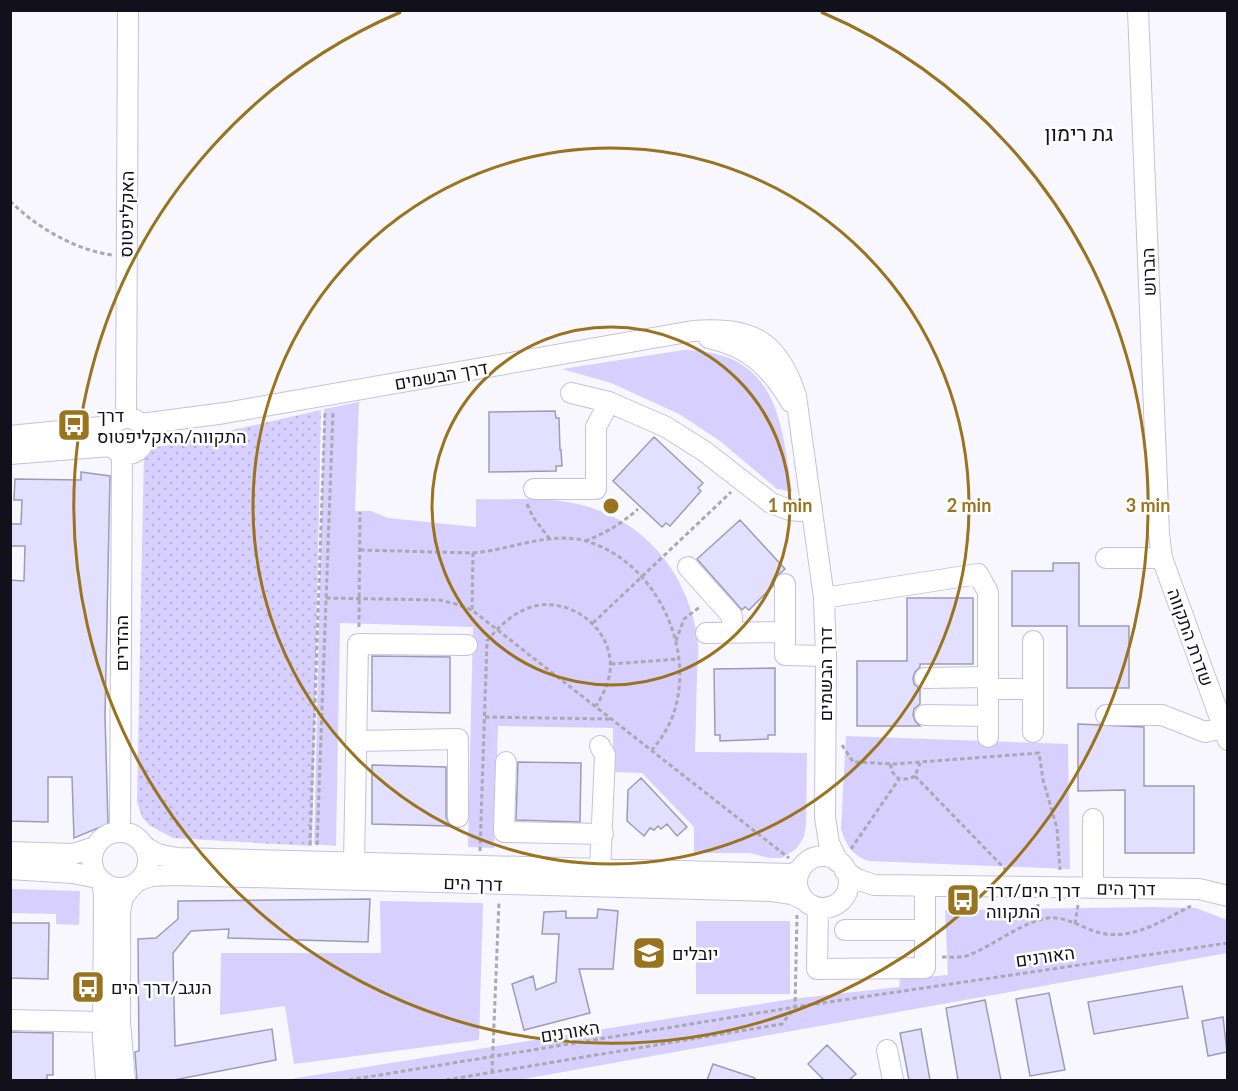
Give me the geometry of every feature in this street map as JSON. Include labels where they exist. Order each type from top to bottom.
[{"type":"street","name":"האקליפטוס","points":[[126,434],[128,10]]},
{"type":"street","name":"הברוש","points":[[1138,10],[1159,534]]},
{"type":"street","name":"דרך הבשמים","points":[[126,434],[330,394],[658,338],[710,338],[747,352],[768,369],[780,384],[791,402],[800,425],[824,598],[825,817],[829,843],[841,866]]},
{"type":"street","points":[[571,393],[609,402],[647,418],[685,438],[775,506],[795,510],[812,508]]},
{"type":"street","points":[[529,492],[596,489],[596,427],[609,402]]},
{"type":"street","points":[[10,436],[126,434]]},
{"type":"street","points":[[10,454],[126,434]]},
{"type":"street","name":"ההדרים","points":[[120,832],[126,434]]},
{"type":"street","name":"שדרת התקווה","points":[[1159,534],[1162,558],[1225,734]]},
{"type":"street","points":[[1106,558],[1162,558]]},
{"type":"street","points":[[688,567],[732,616],[732,633]]},
{"type":"street","points":[[824,598],[978,574],[988,592],[988,737]]},
{"type":"street","points":[[785,584],[785,655],[826,656]]},
{"type":"street","points":[[706,633],[785,632]]},
{"type":"street","points":[[1033,640],[1033,732]]},
{"type":"street","points":[[354,863],[358,644],[467,645]]},
{"type":"street","points":[[926,678],[1033,689]]},
{"type":"street","points":[[926,715],[988,716]]},
{"type":"street","points":[[1106,715],[1162,715],[1205,732],[1225,734]]},
{"type":"street","points":[[356,741],[458,739],[458,817]]},
{"type":"street","points":[[600,746],[605,755],[600,870]]},
{"type":"street","points":[[506,762],[504,832],[603,834]]},
{"type":"street","name":"דרך הבשמים","points":[[804,866],[822,833],[825,817]]},
{"type":"street","points":[[1093,819],[1093,888]]},
{"type":"street","points":[[106,1080],[103,1022],[104,896],[100,880],[92,865],[92,855],[95,847],[107,835],[120,832],[137,838],[145,847],[148,865],[123,897],[120,912],[120,1022],[125,1080]]},
{"type":"street","points":[[10,852],[73,854],[95,847]]},
{"type":"street","name":"דרך הים","points":[[145,847],[163,856],[177,858],[479,867],[791,874],[804,866]]},
{"type":"street","points":[[810,904],[834,905],[843,897],[848,886],[841,866],[827,857],[804,866],[797,886],[810,904],[817,969],[925,968],[925,886]]},
{"type":"street","name":"דרך הים","points":[[841,866],[857,879],[874,885]]},
{"type":"street","points":[[10,869],[73,873],[100,880],[116,888],[136,882]]},
{"type":"street","name":"דרך הים","points":[[136,882],[151,876],[176,875],[772,891],[792,894],[810,904]]},
{"type":"street","name":"דרך הים","points":[[1196,897],[1227,883]]},
{"type":"street","name":"דרך הים","points":[[843,897],[874,885],[1093,888],[1196,897],[1227,896]]},
{"type":"street","points":[[845,930],[925,930]]},
{"type":"street","points":[[10,1020],[103,1022]]},
{"type":"street","points":[[887,1050],[893,1080]]},
{"type":"path","points":[[10,201],[33,220],[81,248],[126,257]]},
{"type":"path","points":[[313,862],[326,598],[330,394]]},
{"type":"path","points":[[313,862],[330,394]]},
{"type":"path","points":[[593,623],[743,481]]},
{"type":"path","points":[[529,492],[533,517],[549,538]]},
{"type":"path","points":[[585,541],[608,533],[638,509]]},
{"type":"path","points":[[358,644],[360,512]]},
{"type":"path","points":[[360,550],[473,553],[508,548],[549,538],[585,541],[614,554],[641,578],[660,601],[676,642],[678,692],[674,714],[665,734],[652,750]]},
{"type":"path","points":[[472,610],[473,553]]},
{"type":"path","points":[[676,642],[684,619],[714,595]]},
{"type":"path","points":[[326,598],[439,600],[472,610],[804,866]]},
{"type":"path","points":[[479,867],[488,640],[497,629],[523,610],[542,605],[563,606],[573,610],[593,623],[604,639],[610,664],[606,688],[596,706]]},
{"type":"path","points":[[610,664],[678,659]]},
{"type":"path","points":[[485,717],[612,719]]},
{"type":"path","points":[[826,742],[843,746],[853,762],[890,764],[1039,753],[1043,780],[1057,828],[1060,887]]},
{"type":"path","points":[[890,764],[893,773],[900,779],[909,779],[915,776],[920,762]]},
{"type":"path","points":[[915,776],[1022,887]]},
{"type":"path","points":[[841,866],[900,779]]},
{"type":"path","points":[[492,1073],[500,884]]},
{"type":"path","points":[[925,958],[967,956],[1049,918],[1063,919],[1096,932],[1124,935],[1155,924],[1196,897]]},
{"type":"path","points":[[446,1080],[782,1024],[795,1007],[796,916],[810,904]]},
{"type":"path","name":"האורנים","points":[[349,1080],[795,1007],[1227,943]]},
{"type":"shaded area","points":[[684,350],[715,354],[739,363],[756,376],[769,394],[778,415],[792,492],[777,489],[720,441],[679,414],[611,383],[562,369]]},
{"type":"shaded area","points":[[359,402],[355,511],[371,511],[388,518],[476,527],[476,499],[537,499],[572,503],[597,510],[620,520],[641,534],[673,571],[693,617],[698,642],[695,752],[807,753],[806,825],[804,837],[796,849],[782,858],[769,858],[750,853],[694,853],[694,827],[642,773],[613,772],[613,728],[498,726],[494,848],[468,847],[473,627],[340,623],[336,846],[314,844],[324,409]]},
{"type":"shaded area","points":[[321,410],[312,846],[173,838],[149,825],[142,817],[137,802],[144,450]]},
{"type":"shaded area","points":[[846,736],[1068,744],[1070,869],[869,861],[859,856],[848,845],[841,829]]},
{"type":"shaded area","points":[[11,889],[80,891],[79,925],[56,924],[56,914],[11,913]]},
{"type":"shaded area","points":[[380,901],[483,903],[479,1040],[294,1064],[285,1006],[220,1015],[221,953],[381,953]]},
{"type":"shaded area","points":[[1196,908],[1227,920],[1227,953],[518,1080],[284,1080],[792,999],[899,987],[900,979],[948,975],[945,910]]},
{"type":"shaded area","points":[[696,921],[790,921],[790,994],[696,994]]},
{"type":"building","points":[[555,411],[556,418],[559,418],[562,466],[556,466],[556,471],[489,472],[489,412]]},
{"type":"building","points":[[654,437],[703,483],[698,488],[701,491],[670,526],[666,523],[662,527],[613,481]]},
{"type":"building","points":[[81,472],[110,476],[105,716],[108,824],[74,838],[72,777],[48,777],[48,822],[10,821],[10,580],[24,581],[25,546],[10,546],[10,524],[21,524],[22,500],[14,500],[15,479],[81,480]]},
{"type":"building","points":[[740,520],[785,569],[775,578],[773,586],[749,610],[745,607],[742,610],[697,559]]},
{"type":"building","points":[[1053,563],[1079,563],[1079,626],[1129,626],[1129,688],[1067,688],[1067,626],[1012,626],[1012,571],[1053,571]]},
{"type":"building","points":[[907,598],[973,598],[973,664],[920,664],[913,678],[914,684],[920,689],[920,704],[914,709],[913,715],[920,726],[857,726],[857,661],[907,661]]},
{"type":"building","points":[[372,656],[450,657],[450,713],[372,711]]},
{"type":"building","points":[[775,668],[775,735],[768,735],[768,739],[720,741],[720,735],[715,735],[714,669]]},
{"type":"building","points":[[1078,724],[1144,727],[1144,786],[1194,786],[1194,853],[1125,853],[1125,790],[1078,791]]},
{"type":"building","points":[[518,762],[581,763],[580,822],[516,820]]},
{"type":"building","points":[[372,765],[446,767],[446,817],[450,826],[372,824]]},
{"type":"building","points":[[641,778],[687,827],[677,836],[667,824],[661,829],[658,826],[654,830],[650,828],[644,836],[627,821],[628,790]]},
{"type":"building","points":[[370,899],[368,942],[228,938],[229,929],[191,931],[173,953],[175,1046],[272,1029],[276,1060],[174,1080],[137,1080],[135,1052],[139,1051],[138,939],[156,938],[178,919],[178,901]]},
{"type":"building","points":[[598,909],[618,911],[613,969],[579,969],[590,1013],[524,1030],[512,984],[533,976],[536,990],[556,982],[559,934],[542,934],[544,912],[566,911],[566,918],[597,918]]},
{"type":"building","points":[[10,923],[49,923],[48,979],[10,978]]},
{"type":"building","points":[[1182,986],[1188,1018],[1094,1034],[1088,1002]]},
{"type":"building","points":[[1049,993],[1065,1070],[1030,1076],[1016,999]]},
{"type":"building","points":[[985,1000],[1001,1080],[958,1080],[946,1008]]},
{"type":"building","points":[[1223,1017],[1227,1052],[1208,1056],[1202,1021]]},
{"type":"building","points":[[921,1029],[930,1080],[909,1080],[900,1033]]},
{"type":"building","points":[[10,1032],[53,1033],[53,1075],[47,1075],[47,1080],[10,1080]]},
{"type":"building","points":[[827,1045],[856,1074],[849,1080],[824,1080],[808,1064]]},
{"type":"building","points":[[713,1064],[755,1078],[755,1080],[707,1080]]},
{"type":"place","name":"דרך התקווה/האקליפטוס","points":[[74,425]]},
{"type":"place","name":"דרך הים/דרך התקווה","points":[[963,900]]},
{"type":"place","name":"יובלים","points":[[649,953]]},
{"type":"place","name":"הנגב/דרך הים","points":[[88,987]]},
{"type":"district","name":"גת רימון","points":[[1079,132]]}]
